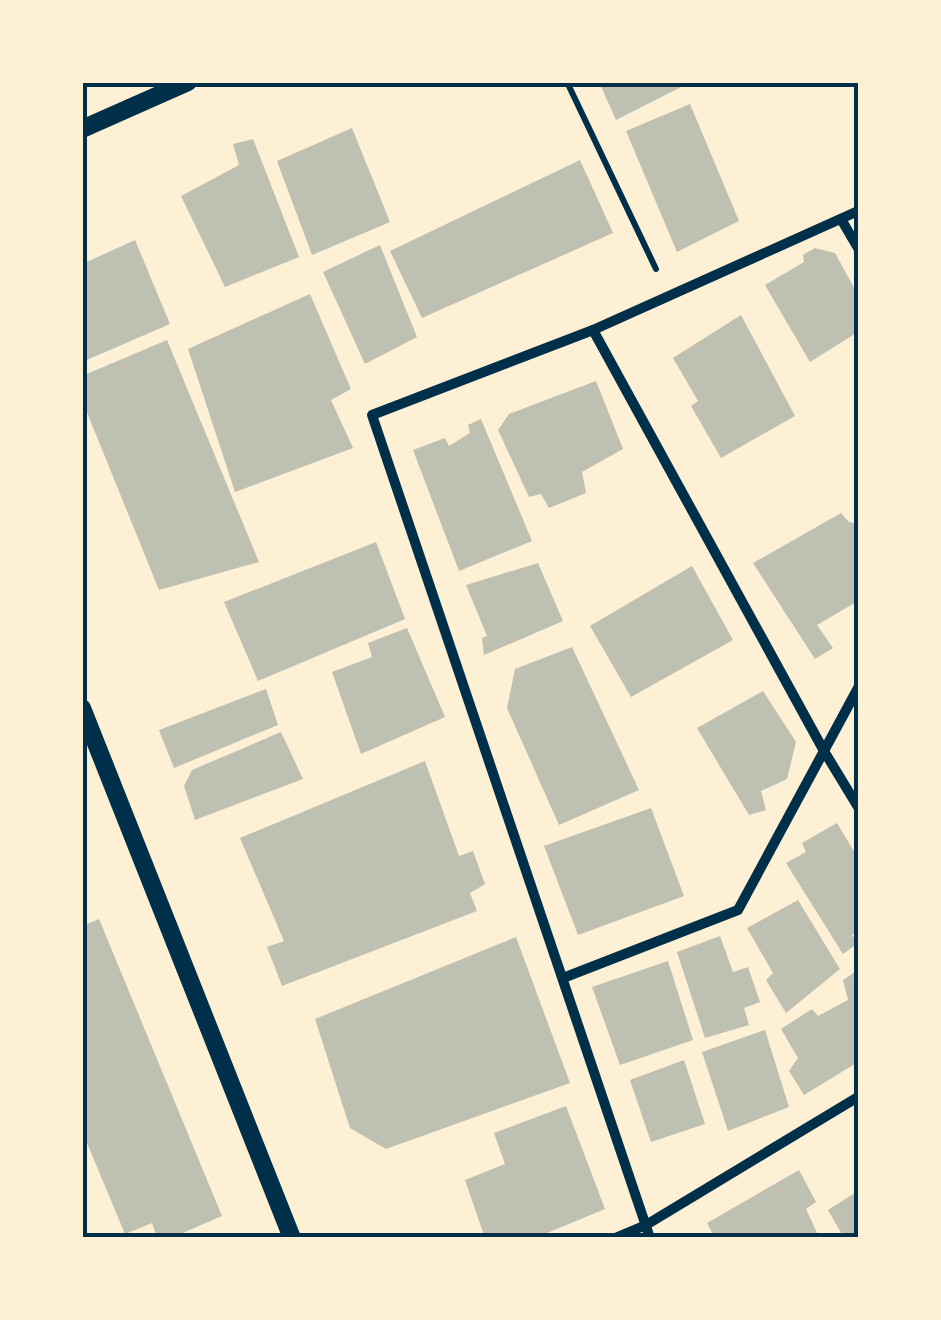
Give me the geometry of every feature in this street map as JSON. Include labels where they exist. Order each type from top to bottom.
[{"type":"street","points":[[82,130],[188,82]]},
{"type":"street","points":[[650,1238],[372,415],[594,330],[858,212]]},
{"type":"street","points":[[841,219],[858,248]]},
{"type":"street","points":[[594,330],[858,807]]},
{"type":"street","points":[[563,978],[738,910],[858,688]]},
{"type":"street","points":[[82,708],[292,1238]]},
{"type":"street","points":[[615,1238],[646,1225],[858,1097]]},
{"type":"path","points":[[567,82],[669,297]]},
{"type":"building","points":[[599,82],[691,82],[616,120]]},
{"type":"building","points":[[690,104],[739,221],[677,252],[626,131]]},
{"type":"building","points":[[352,128],[390,222],[312,255],[277,161]]},
{"type":"building","points":[[253,139],[299,257],[225,287],[181,196],[239,165],[233,144]]},
{"type":"building","points":[[580,160],[613,233],[422,318],[390,251]]},
{"type":"building","points":[[135,240],[170,324],[82,362],[82,264]]},
{"type":"building","points":[[380,245],[417,337],[365,364],[323,272]]},
{"type":"building","points":[[815,248],[835,253],[858,295],[858,332],[810,362],[765,285],[804,262],[803,255]]},
{"type":"building","points":[[310,294],[351,389],[331,400],[353,448],[235,492],[188,349]]},
{"type":"building","points":[[741,315],[795,416],[721,458],[691,406],[698,401],[673,358]]},
{"type":"building","points":[[167,340],[259,562],[159,590],[82,400],[82,376]]},
{"type":"building","points":[[596,381],[623,449],[582,472],[586,493],[549,508],[541,494],[529,497],[498,430],[509,414]]},
{"type":"building","points":[[481,419],[532,541],[459,571],[413,450],[445,438],[449,446],[470,433],[468,425]]},
{"type":"building","points":[[841,513],[849,522],[858,524],[858,601],[817,625],[833,648],[815,659],[753,563]]},
{"type":"building","points":[[376,542],[405,619],[258,681],[224,602]]},
{"type":"building","points":[[538,563],[563,621],[484,655],[482,638],[487,636],[466,585]]},
{"type":"building","points":[[692,566],[733,640],[631,697],[590,626]]},
{"type":"building","points":[[407,628],[445,717],[361,754],[332,672],[372,657],[368,643]]},
{"type":"building","points":[[572,647],[639,790],[559,825],[507,708],[515,669]]},
{"type":"building","points":[[266,689],[278,725],[174,768],[159,730]]},
{"type":"building","points":[[763,691],[796,742],[787,779],[761,791],[766,810],[749,815],[697,728]]},
{"type":"building","points":[[281,732],[303,779],[195,820],[184,786],[192,770]]},
{"type":"building","points":[[425,761],[459,856],[473,851],[485,884],[470,893],[477,911],[282,986],[267,947],[284,941],[240,838]]},
{"type":"building","points":[[651,808],[684,896],[578,935],[544,846]]},
{"type":"building","points":[[837,823],[858,858],[858,931],[852,935],[858,943],[843,954],[786,863],[806,852],[802,843]]},
{"type":"building","points":[[798,900],[840,969],[786,1013],[766,980],[773,973],[747,928]]},
{"type":"building","points":[[99,919],[222,1216],[171,1238],[157,1238],[152,1223],[125,1234],[82,1131],[82,926]]},
{"type":"building","points":[[720,936],[733,972],[748,967],[760,1002],[744,1008],[749,1025],[705,1038],[677,952]]},
{"type":"building","points":[[516,937],[570,1083],[386,1149],[350,1128],[315,1019]]},
{"type":"building","points":[[668,961],[693,1040],[620,1065],[592,987]]},
{"type":"building","points":[[858,970],[858,1062],[804,1095],[789,1071],[798,1058],[781,1029],[812,1009],[818,1016],[848,1000],[843,980]]},
{"type":"building","points":[[765,1030],[789,1107],[728,1131],[702,1052]]},
{"type":"building","points":[[684,1060],[705,1124],[651,1142],[630,1080]]},
{"type":"building","points":[[566,1106],[605,1209],[535,1238],[485,1238],[465,1180],[505,1164],[494,1133]]},
{"type":"building","points":[[799,1170],[816,1202],[806,1209],[818,1235],[715,1238],[707,1223]]},
{"type":"building","points":[[858,1191],[858,1238],[844,1238],[828,1210]]}]
